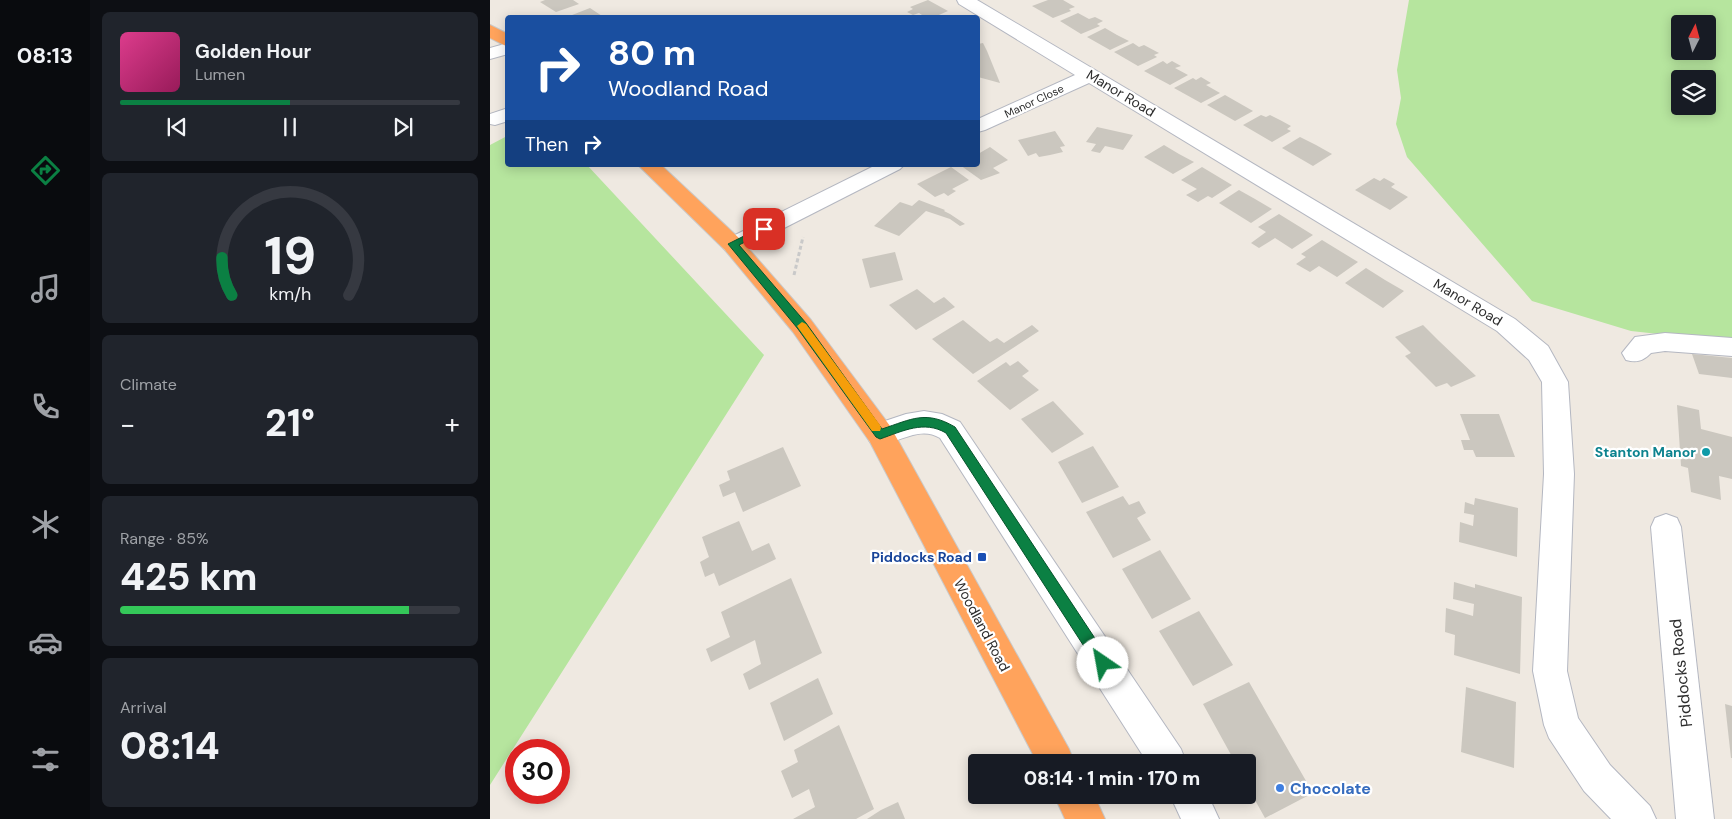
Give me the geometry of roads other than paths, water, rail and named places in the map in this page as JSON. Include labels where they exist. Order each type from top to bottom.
[{"type":"highway","points":[[490,30],[505,40]]},
{"type":"highway","name":"Woodland Road","points":[[651,167],[733,244],[820,349],[880,434],[1052,754]]},
{"type":"highway","points":[[1078,804],[1086,819]]},
{"type":"street","name":"Manor Road","points":[[966,0],[1506,325],[1539,353],[1555,382],[1559,474],[1550,671],[1562,725],[1597,778],[1637,819]]},
{"type":"street","points":[[490,54],[505,49]]},
{"type":"street","name":"Manor Close","points":[[980,125],[1090,75]]},
{"type":"street","points":[[733,244],[889,167]]},
{"type":"street","points":[[1635,354],[1644,344],[1665,342],[1732,347]]},
{"type":"street","points":[[880,434],[921,421],[939,424],[950,430],[1163,754]]},
{"type":"street","name":"Piddocks Road","points":[[1666,527],[1695,819]]},
{"type":"street","points":[[1193,804],[1200,819]]},
{"type":"place","name":"Stanton Manor","points":[[1706,452]]},
{"type":"place","name":"Piddocks Road","points":[[982,557]]},
{"type":"place","name":"Chocolate","points":[[1280,788]]}]
